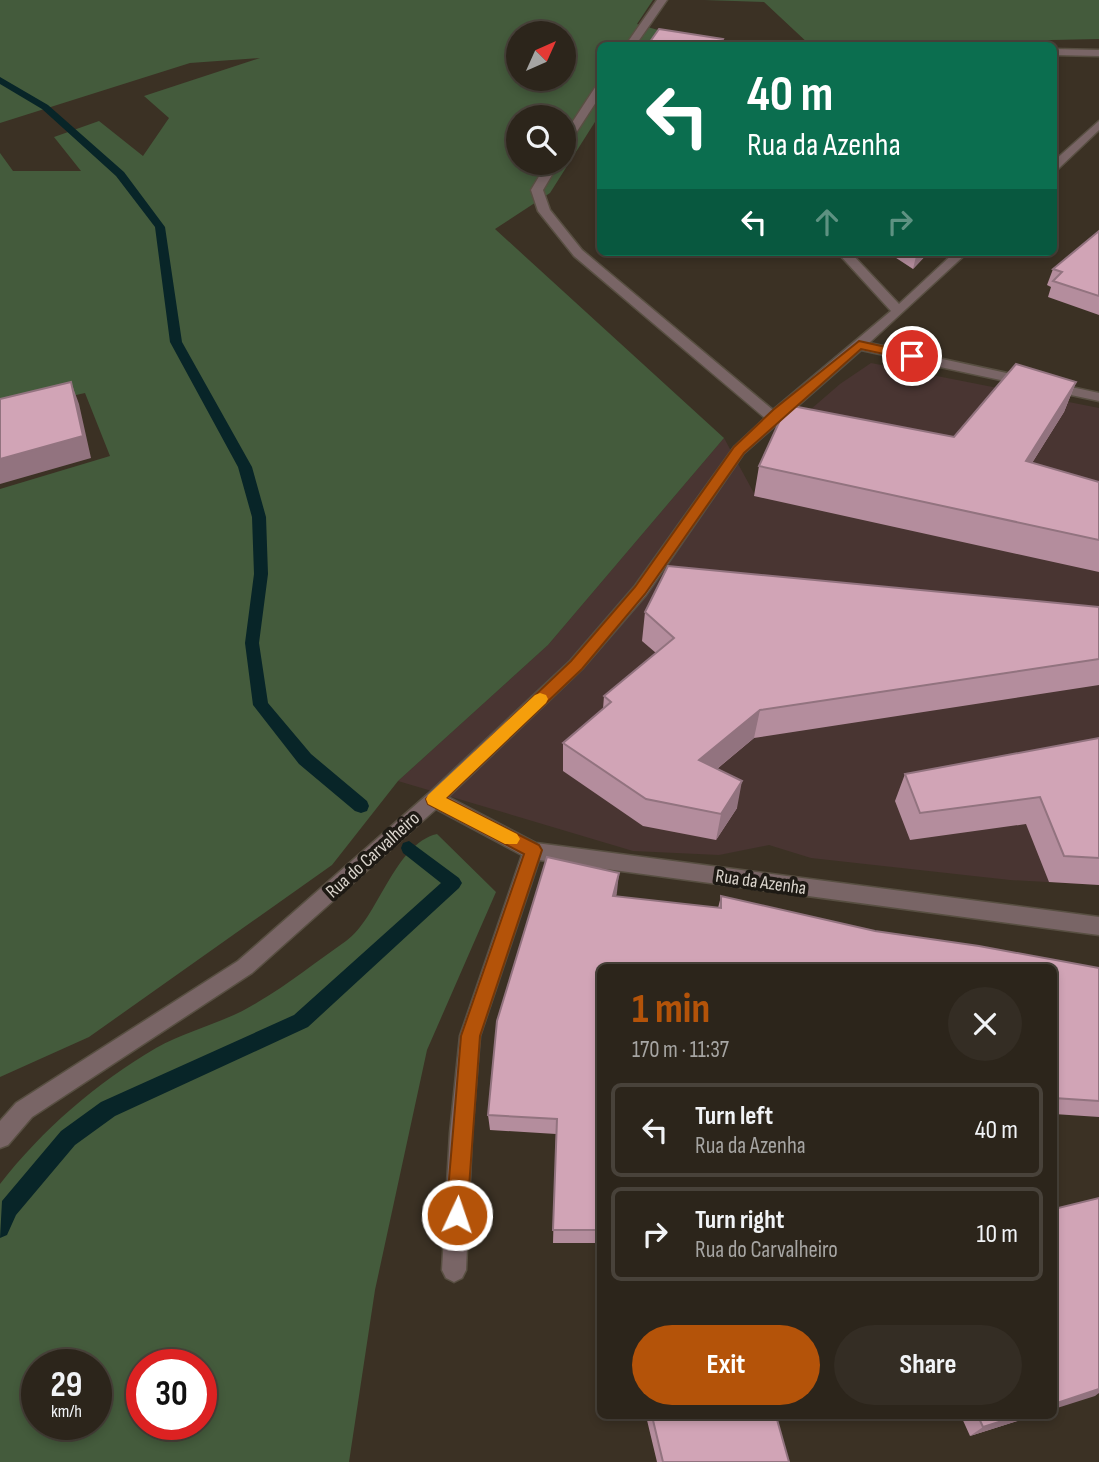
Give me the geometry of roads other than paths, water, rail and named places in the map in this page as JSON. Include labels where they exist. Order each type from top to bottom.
[{"type":"street","points":[[633,42],[663,0]]},
{"type":"street","points":[[1057,52],[1099,52]]},
{"type":"street","points":[[576,125],[597,93]]},
{"type":"street","points":[[1057,164],[1099,124]]},
{"type":"street","points":[[546,175],[537,190],[544,211],[578,253],[774,418]]},
{"type":"street","points":[[847,256],[899,311]]},
{"type":"street","name":"Rua do Carvalheiro","points":[[0,1137],[24,1110],[245,967],[434,799],[576,665],[640,590],[739,450],[899,311],[958,256]]},
{"type":"street","points":[[859,345],[1099,397]]},
{"type":"street","name":"Rua da Azenha","points":[[434,799],[533,850],[1099,926]]},
{"type":"street","points":[[454,1270],[461,1133],[470,1036],[533,850]]},
{"type":"waterway","points":[[0,80],[45,107],[120,174],[160,227],[176,342],[245,467],[259,517],[261,574],[252,643],[261,705],[305,759],[361,806]]},
{"type":"waterway","points":[[0,1228],[9,1208],[68,1138],[108,1109],[301,1021],[453,883],[409,848]]}]
